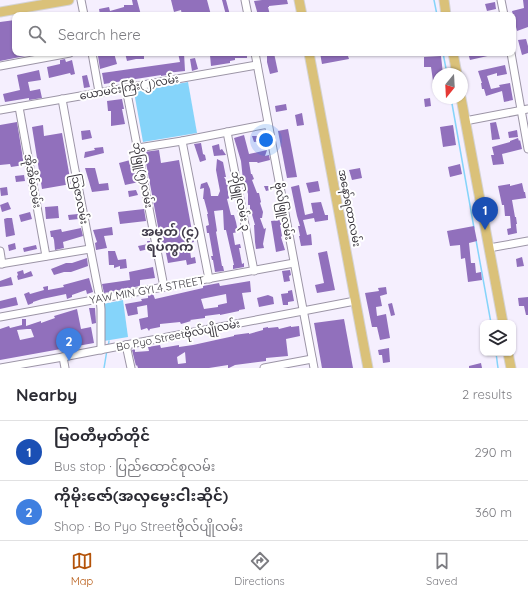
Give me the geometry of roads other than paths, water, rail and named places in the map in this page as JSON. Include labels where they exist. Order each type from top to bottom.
[{"type":"main road","points":[[0,12],[69,0]]},
{"type":"main road","points":[[299,0],[301,12]]},
{"type":"main road","points":[[444,0],[446,12]]},
{"type":"main road","name":"အနော်ရထာလမ်း","points":[[310,56],[368,368]]},
{"type":"main road","points":[[454,56],[456,68]]},
{"type":"main road","points":[[462,104],[502,320]]},
{"type":"main road","points":[[509,356],[511,368]]},
{"type":"street","points":[[81,0],[83,12]]},
{"type":"street","points":[[245,0],[247,12]]},
{"type":"street","points":[[501,0],[503,12]]},
{"type":"street","points":[[0,66],[54,56]]},
{"type":"street","points":[[93,56],[99,92]]},
{"type":"street","name":"ဗိုလ်ဖြူလမ်း","points":[[256,56],[314,368]]},
{"type":"street","points":[[512,56],[524,109],[528,150]]},
{"type":"street","name":"ယောမင်းကြီး(၂)လမ်း","points":[[0,110],[257,65]]},
{"type":"street","name":"ဘိုဖြူ(၅)လမ်း","points":[[126,88],[164,287]]},
{"type":"street","name":"သြဇာလမ်း","points":[[62,99],[102,309],[101,350]]},
{"type":"street","name":"အိုအိမ်လမ်း","points":[[20,107],[46,256]]},
{"type":"street","points":[[465,121],[524,109]]},
{"type":"street","points":[[138,148],[268,124]]},
{"type":"street","name":"ဘိုဖြူလမ်း ၃","points":[[227,132],[254,271]]},
{"type":"street","points":[[182,141],[209,279]]},
{"type":"street","points":[[489,248],[528,241]]},
{"type":"street","points":[[0,251],[1,264],[90,249]]},
{"type":"street","name":"YAW MIN GYI 4 STREET","points":[[0,317],[294,263]]},
{"type":"street","name":"Bo Pyo Streetဗိုလ်ပျိုလမ်း","points":[[0,368],[355,301]]},
{"type":"street","points":[[126,345],[131,368]]},
{"type":"street","points":[[63,357],[65,368]]},
{"type":"street","points":[[264,368],[312,359]]},
{"type":"water","points":[[188,82],[197,133],[143,142],[134,92]]},
{"type":"water","points":[[123,300],[128,337],[104,341],[103,304]]},
{"type":"waterway","points":[[434,0],[436,12]]},
{"type":"waterway","points":[[444,56],[446,68]]},
{"type":"waterway","points":[[452,104],[474,228]]},
{"type":"waterway","points":[[476,240],[490,320]]},
{"type":"waterway","points":[[108,347],[109,341]]},
{"type":"waterway","points":[[104,368],[107,350]]},
{"type":"waterway","points":[[496,356],[498,368]]},
{"type":"place","name":"မြဝတီမှတ်တိုင်","points":[[485,230]]},
{"type":"place","name":"ကိုမိုးဇော်(အလှမွေးငါးဆိုင်)","points":[[69,361]]},
{"type":"district","name":"အမှတ် (၄) ရပ်ကွက်","points":[[170,238]]}]
